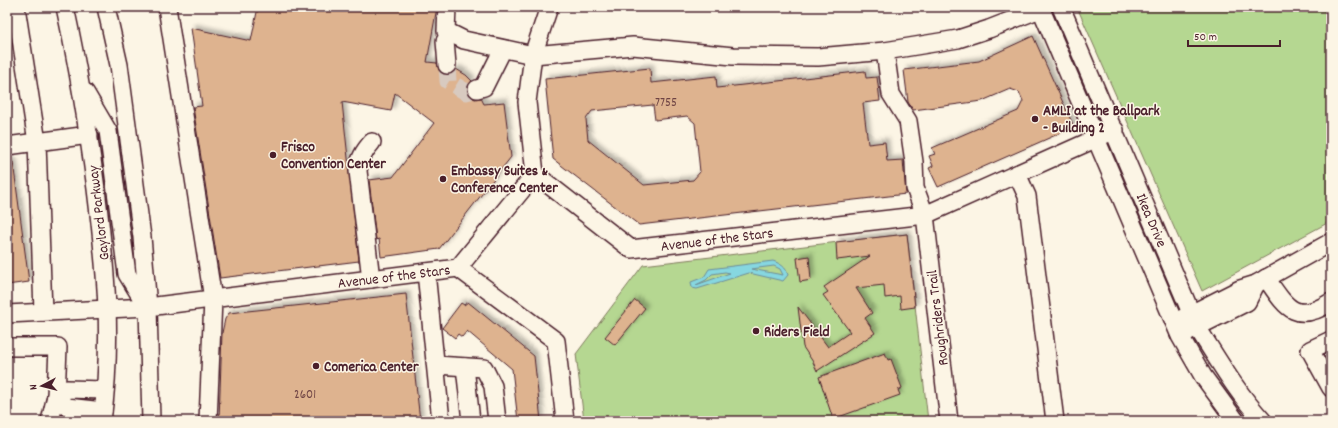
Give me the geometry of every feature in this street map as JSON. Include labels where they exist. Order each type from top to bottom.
[{"type":"street","name":"Gaylord Parkway","points":[[65,7],[89,135],[102,237],[108,308],[109,341],[102,416]]},
{"type":"street","points":[[106,7],[120,72],[142,237],[148,307],[151,421]]},
{"type":"street","points":[[167,7],[213,299],[208,421]]},
{"type":"street","points":[[447,7],[446,31],[464,40],[534,55],[633,46],[733,56],[818,57],[884,51],[958,39],[989,29],[1040,8]]},
{"type":"street","points":[[535,174],[528,102],[534,55],[549,7]]},
{"type":"street","name":"Ikea Drive","points":[[1060,7],[1115,130],[1194,320],[1249,406],[1263,421]]},
{"type":"street","name":"Ikea Drive","points":[[1040,8],[1177,329],[1203,376],[1236,421]]},
{"type":"street","points":[[13,12],[37,142],[43,312]]},
{"type":"street","points":[[445,41],[447,65]]},
{"type":"street","points":[[477,89],[484,87],[503,49]]},
{"type":"street","name":"Roughriders Trail","points":[[884,51],[891,94],[908,121],[914,162],[915,188],[925,215],[949,421]]},
{"type":"street","points":[[79,82],[108,131],[127,274],[148,307]]},
{"type":"street","name":"Avenue of the Stars","points":[[7,314],[148,307],[458,268],[535,174],[631,249],[925,215],[1115,130]]},
{"type":"street","points":[[7,146],[89,135]]},
{"type":"street","points":[[371,279],[358,171],[359,162],[364,151],[372,142]]},
{"type":"street","points":[[1017,174],[1027,196],[1055,421]]},
{"type":"street","points":[[1177,329],[1194,320],[1240,289],[1261,281],[1331,242]]},
{"type":"street","points":[[458,268],[556,341],[565,421]]},
{"type":"street","points":[[426,272],[441,421]]},
{"type":"street","points":[[1261,281],[1294,311],[1304,313],[1317,311],[1331,302]]},
{"type":"street","points":[[1331,340],[1310,350],[1331,388]]},
{"type":"street","points":[[7,347],[58,347],[56,396],[50,421]]},
{"type":"street","points":[[436,365],[484,368],[490,378],[497,421]]},
{"type":"street","points":[[465,367],[471,421]]},
{"type":"street","points":[[56,396],[67,390],[105,390]]},
{"type":"street","points":[[56,396],[67,407],[102,416]]},
{"type":"green space","points":[[1077,7],[1331,7],[1331,221],[1202,291]]},
{"type":"green space","name":"Riders Field","points":[[907,234],[928,421],[584,421],[576,354],[643,265]]},
{"type":"water","points":[[773,261],[783,266],[788,275],[783,281],[749,273],[697,289],[692,288],[691,282],[704,277],[709,269]],"holes":[[[774,266],[780,269],[783,275],[751,269]],[[725,272],[730,273],[696,285],[706,280],[712,274]]]},
{"type":"building","points":[[258,7],[437,7],[427,62],[437,63],[439,70],[443,74],[452,73],[456,69],[466,75],[472,81],[467,87],[470,96],[475,99],[481,98],[484,104],[504,102],[511,157],[439,249],[381,257],[379,239],[376,240],[369,180],[393,177],[434,123],[395,93],[391,111],[342,102],[359,261],[220,278],[193,107],[202,106],[191,28],[251,41]]},
{"type":"building","name":"AMLI at the Ballpark - Building 2","points":[[1033,36],[1074,127],[938,187],[929,168],[933,166],[929,156],[935,154],[932,148],[1018,111],[1023,101],[1019,92],[1010,89],[982,101],[913,110],[908,102],[904,70],[979,61]]},
{"type":"building","points":[[650,68],[651,83],[716,76],[717,88],[865,71],[866,78],[877,77],[880,101],[863,103],[868,144],[885,142],[887,161],[903,160],[906,194],[639,225],[553,159],[545,79]],"holes":[[[653,105],[655,120],[687,116],[695,123],[700,172],[693,180],[644,185],[588,140],[586,119],[592,111]]]},
{"type":"building","points":[[7,162],[13,162],[29,282],[7,285]]},
{"type":"building","points":[[907,234],[915,307],[901,309],[900,296],[885,298],[884,285],[856,288],[872,313],[865,318],[875,333],[817,371],[803,347],[798,307],[828,347],[850,332],[823,295],[828,292],[824,287],[870,256],[837,260],[836,242]]},
{"type":"building","points":[[809,256],[811,280],[800,282],[797,258]]},
{"type":"building","name":"Comerica Center","points":[[406,294],[420,421],[219,421],[222,333],[225,319],[229,313]]},
{"type":"building","points":[[635,300],[645,308],[615,345],[605,337]]},
{"type":"building","points":[[468,302],[534,356],[541,421],[518,421],[512,369],[467,331],[462,337],[458,334],[455,338],[442,328],[461,303],[464,305]]},
{"type":"building","points":[[885,353],[888,360],[891,359],[902,388],[898,390],[900,395],[833,419],[819,377]]},
{"type":"tunnel","points":[[447,65],[448,81],[466,92],[477,89]]},
{"type":"place","name":"AMLI at the Ballpark - Building 2","points":[[1035,119]]},
{"type":"place","name":"Frisco Convention Center","points":[[273,155]]},
{"type":"place","name":"Embassy Suites & Conference Center","points":[[443,179]]},
{"type":"place","name":"Riders Field","points":[[756,331]]},
{"type":"place","name":"Comerica Center","points":[[316,366]]}]
